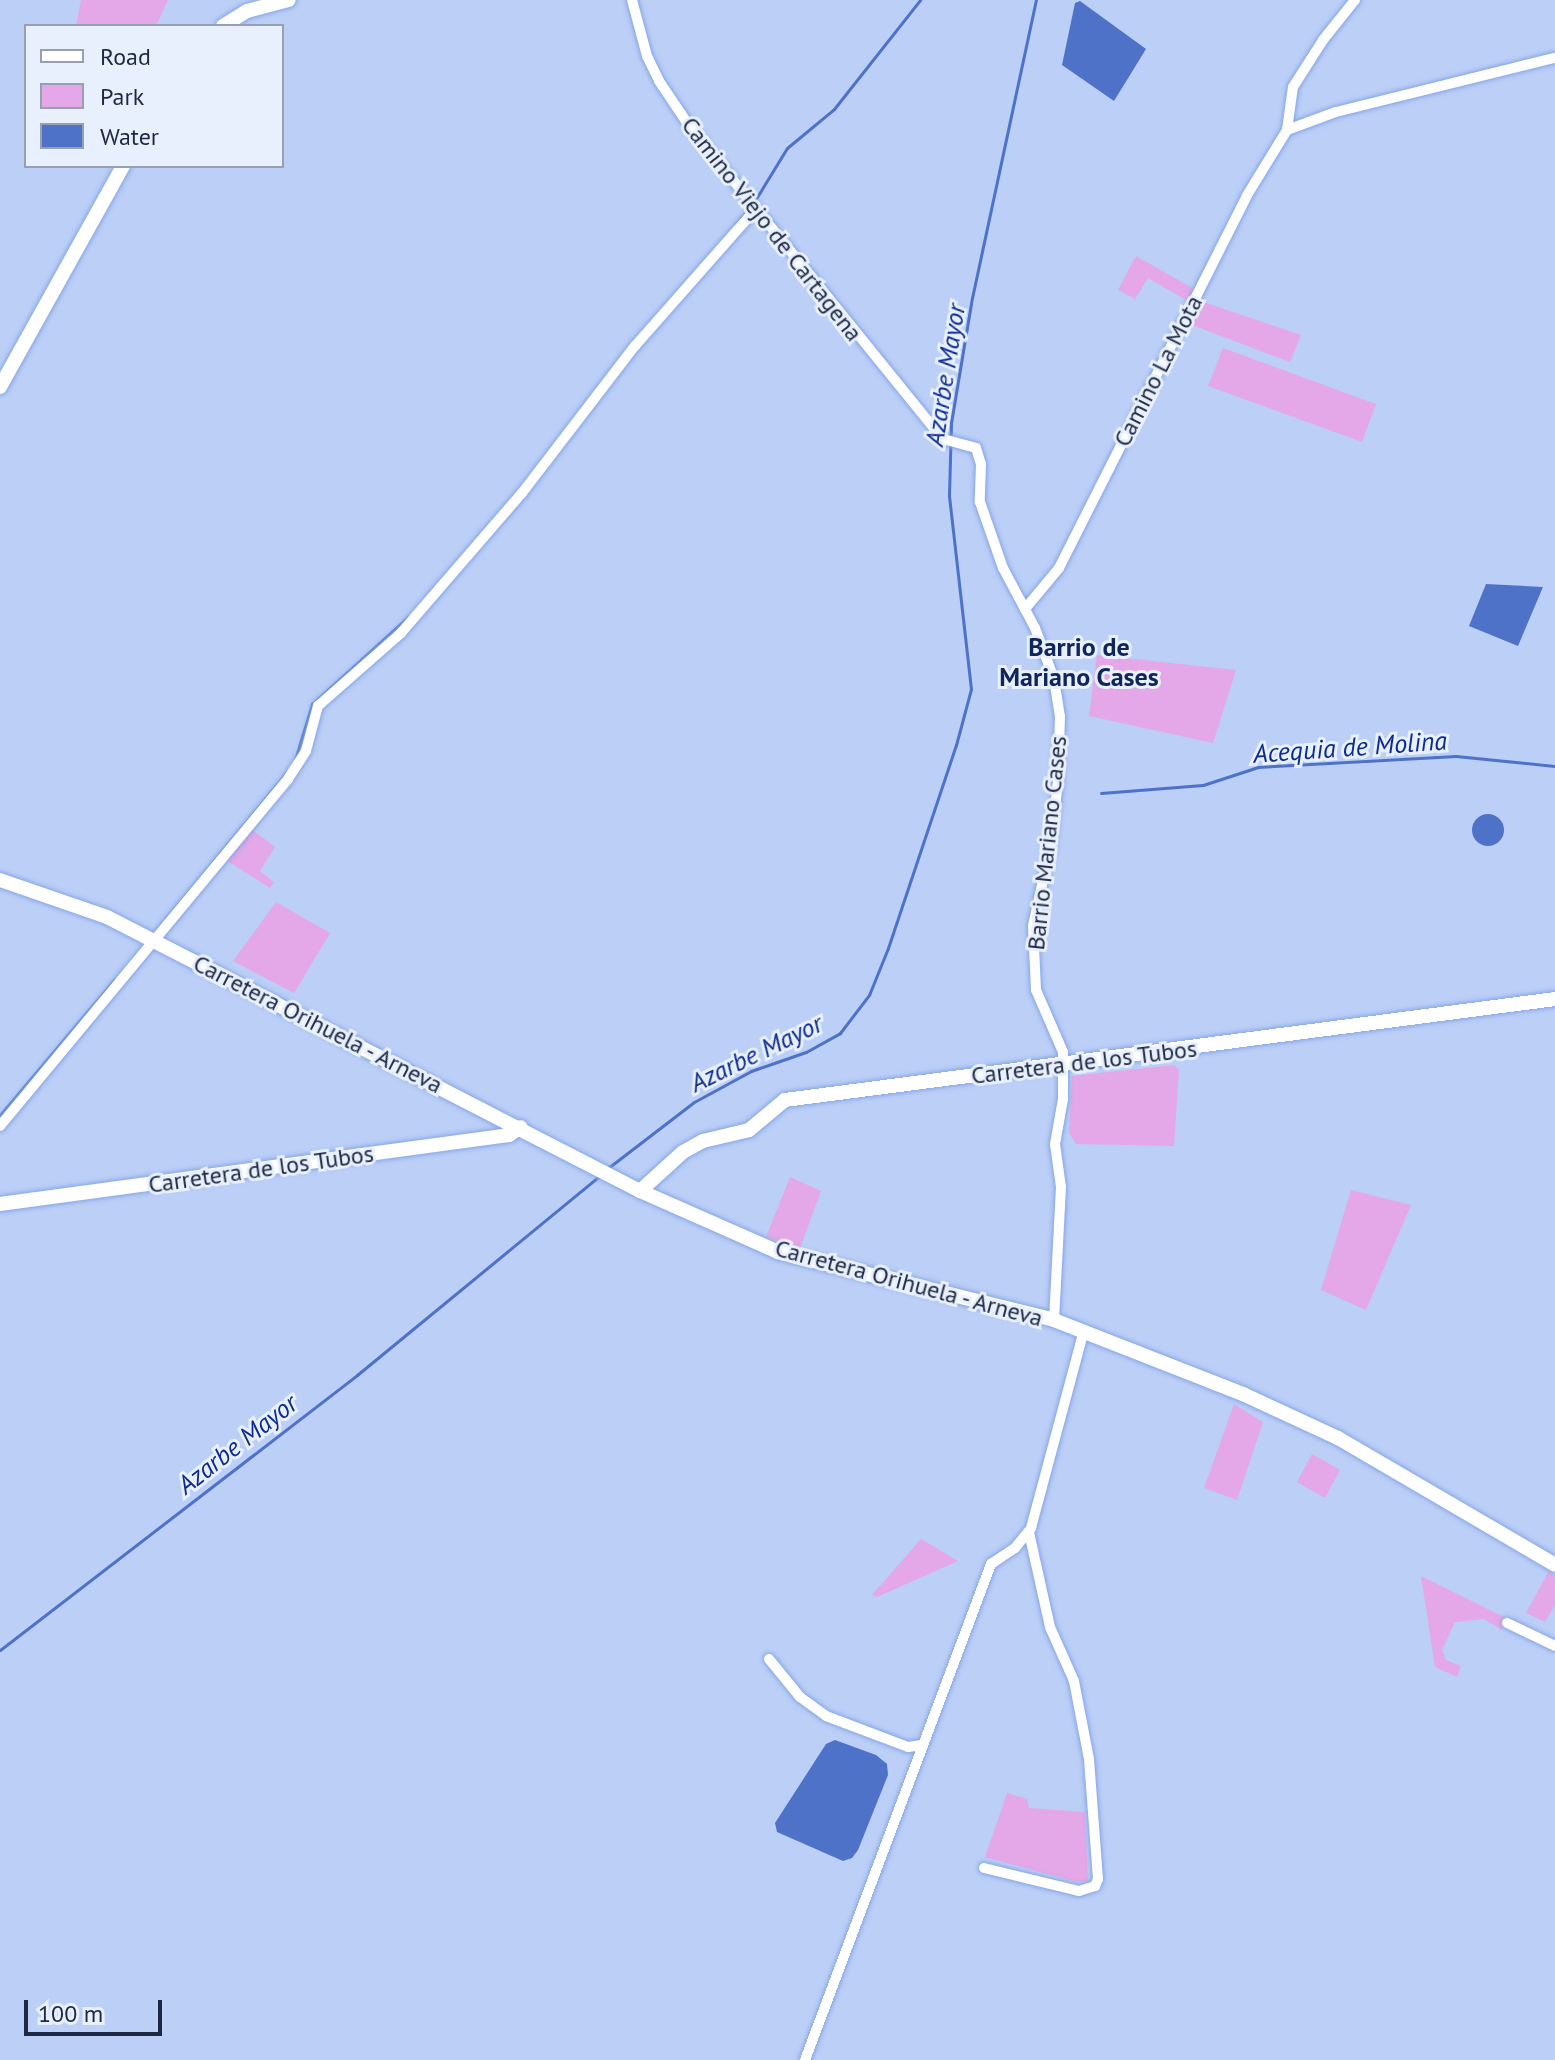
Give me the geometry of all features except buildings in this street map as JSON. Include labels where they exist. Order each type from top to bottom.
[{"type":"main road","points":[[226,24],[247,11],[289,0]]},
{"type":"main road","points":[[0,387],[122,168]]},
{"type":"main road","name":"Carretera Orihuela - Arneva","points":[[0,880],[107,917],[521,1127],[640,1191],[778,1252],[1054,1320],[1243,1394],[1338,1438],[1555,1565]]},
{"type":"main road","name":"Carretera de los Tubos","points":[[640,1191],[683,1152],[703,1141],[749,1130],[785,1100],[1555,999]]},
{"type":"main road","name":"Carretera de los Tubos","points":[[0,1204],[509,1135],[521,1127]]},
{"type":"street","points":[[633,5],[641,0]]},
{"type":"street","points":[[1355,0],[1323,40],[1293,87],[1287,130],[1336,112],[1555,58]]},
{"type":"street","name":"Camino Viejo de Cartagena","points":[[633,5],[647,56],[659,81],[755,210],[943,439],[970,443]]},
{"type":"street","name":"Camino La Mota","points":[[1025,609],[1059,568],[1246,197],[1287,130]]},
{"type":"street","points":[[0,1126],[151,939],[288,779],[306,751],[314,715],[324,698],[411,621],[522,493],[635,346],[755,210]]},
{"type":"street","name":"Barrio Mariano Cases","points":[[970,443],[980,455],[979,491],[985,515],[1003,568],[1025,609],[1054,679],[1060,716],[1056,808],[1035,912],[1033,938],[1036,990],[1059,1039],[1063,1065],[1063,1099],[1055,1144],[1061,1187],[1054,1320]]},
{"type":"street","points":[[805,2060],[991,1564],[1015,1548],[1029,1532],[1039,1506],[1084,1330]]},
{"type":"street","points":[[984,1868],[1079,1891],[1090,1889],[1098,1879],[1089,1759],[1074,1681],[1050,1627],[1029,1532]]},
{"type":"street","points":[[1507,1623],[1555,1646]]},
{"type":"street","points":[[769,1659],[800,1697],[826,1716],[908,1747],[922,1745]]},
{"type":"green space","points":[[81,0],[168,0],[157,24],[76,24]]},
{"type":"green space","points":[[1136,256],[1194,289],[1188,301],[1148,278],[1135,299],[1118,290]]},
{"type":"green space","points":[[1203,302],[1301,335],[1290,362],[1192,325]]},
{"type":"green space","points":[[1223,348],[1376,404],[1362,442],[1208,386]]},
{"type":"green space","points":[[1097,655],[1236,670],[1213,743],[1089,716]]},
{"type":"green space","points":[[251,829],[275,847],[260,871],[274,882],[270,888],[226,860]]},
{"type":"green space","points":[[276,902],[330,933],[294,993],[233,961]]},
{"type":"green space","points":[[1174,1065],[1179,1070],[1174,1146],[1076,1144],[1069,1133],[1072,1076]]},
{"type":"green space","points":[[790,1177],[821,1191],[800,1248],[766,1237]]},
{"type":"green space","points":[[1351,1190],[1411,1205],[1366,1310],[1321,1290]]},
{"type":"green space","points":[[1234,1404],[1263,1422],[1237,1500],[1204,1488]]},
{"type":"green space","points":[[1312,1454],[1340,1470],[1325,1498],[1297,1482]]},
{"type":"green space","points":[[921,1539],[958,1561],[877,1597],[872,1595]]},
{"type":"green space","points":[[1549,1571],[1555,1575],[1555,1605],[1545,1622],[1526,1613]]},
{"type":"green space","points":[[1421,1576],[1508,1619],[1502,1630],[1484,1619],[1455,1622],[1442,1650],[1446,1660],[1461,1666],[1457,1677],[1435,1667]]},
{"type":"green space","points":[[1007,1793],[1027,1799],[1029,1808],[1085,1812],[1088,1881],[1077,1882],[985,1857]]},
{"type":"water","points":[[1080,1],[1146,49],[1114,101],[1062,65],[1075,3]]},
{"type":"water","points":[[1486,584],[1543,587],[1518,646],[1469,626]]},
{"type":"water","points":[[1488,814],[1499,819],[1504,830],[1499,841],[1488,846],[1477,841],[1472,830],[1477,819]]},
{"type":"water","points":[[835,1740],[876,1755],[887,1764],[888,1775],[858,1850],[852,1858],[843,1861],[777,1832],[775,1823],[826,1744]]},
{"type":"waterway","points":[[754,202],[787,148],[834,109],[920,0]]},
{"type":"waterway","name":"Azarbe Mayor","points":[[608,1168],[694,1102],[751,1071],[806,1052],[840,1033],[869,995],[888,948],[956,745],[971,689],[949,495],[951,423],[972,298],[1036,0]]},
{"type":"waterway","points":[[735,225],[749,209]]},
{"type":"waterway","points":[[295,760],[312,704],[408,617]]},
{"type":"waterway","name":"Acequia de Molina","points":[[1101,793],[1203,785],[1258,767],[1456,756],[1555,766]]},
{"type":"waterway","points":[[153,934],[286,773]]},
{"type":"waterway","points":[[0,1115],[115,979]]},
{"type":"waterway","name":"Azarbe Mayor","points":[[0,1650],[357,1375],[599,1176]]},
{"type":"district","name":"Barrio de Mariano Cases","points":[[1079,662]]}]
